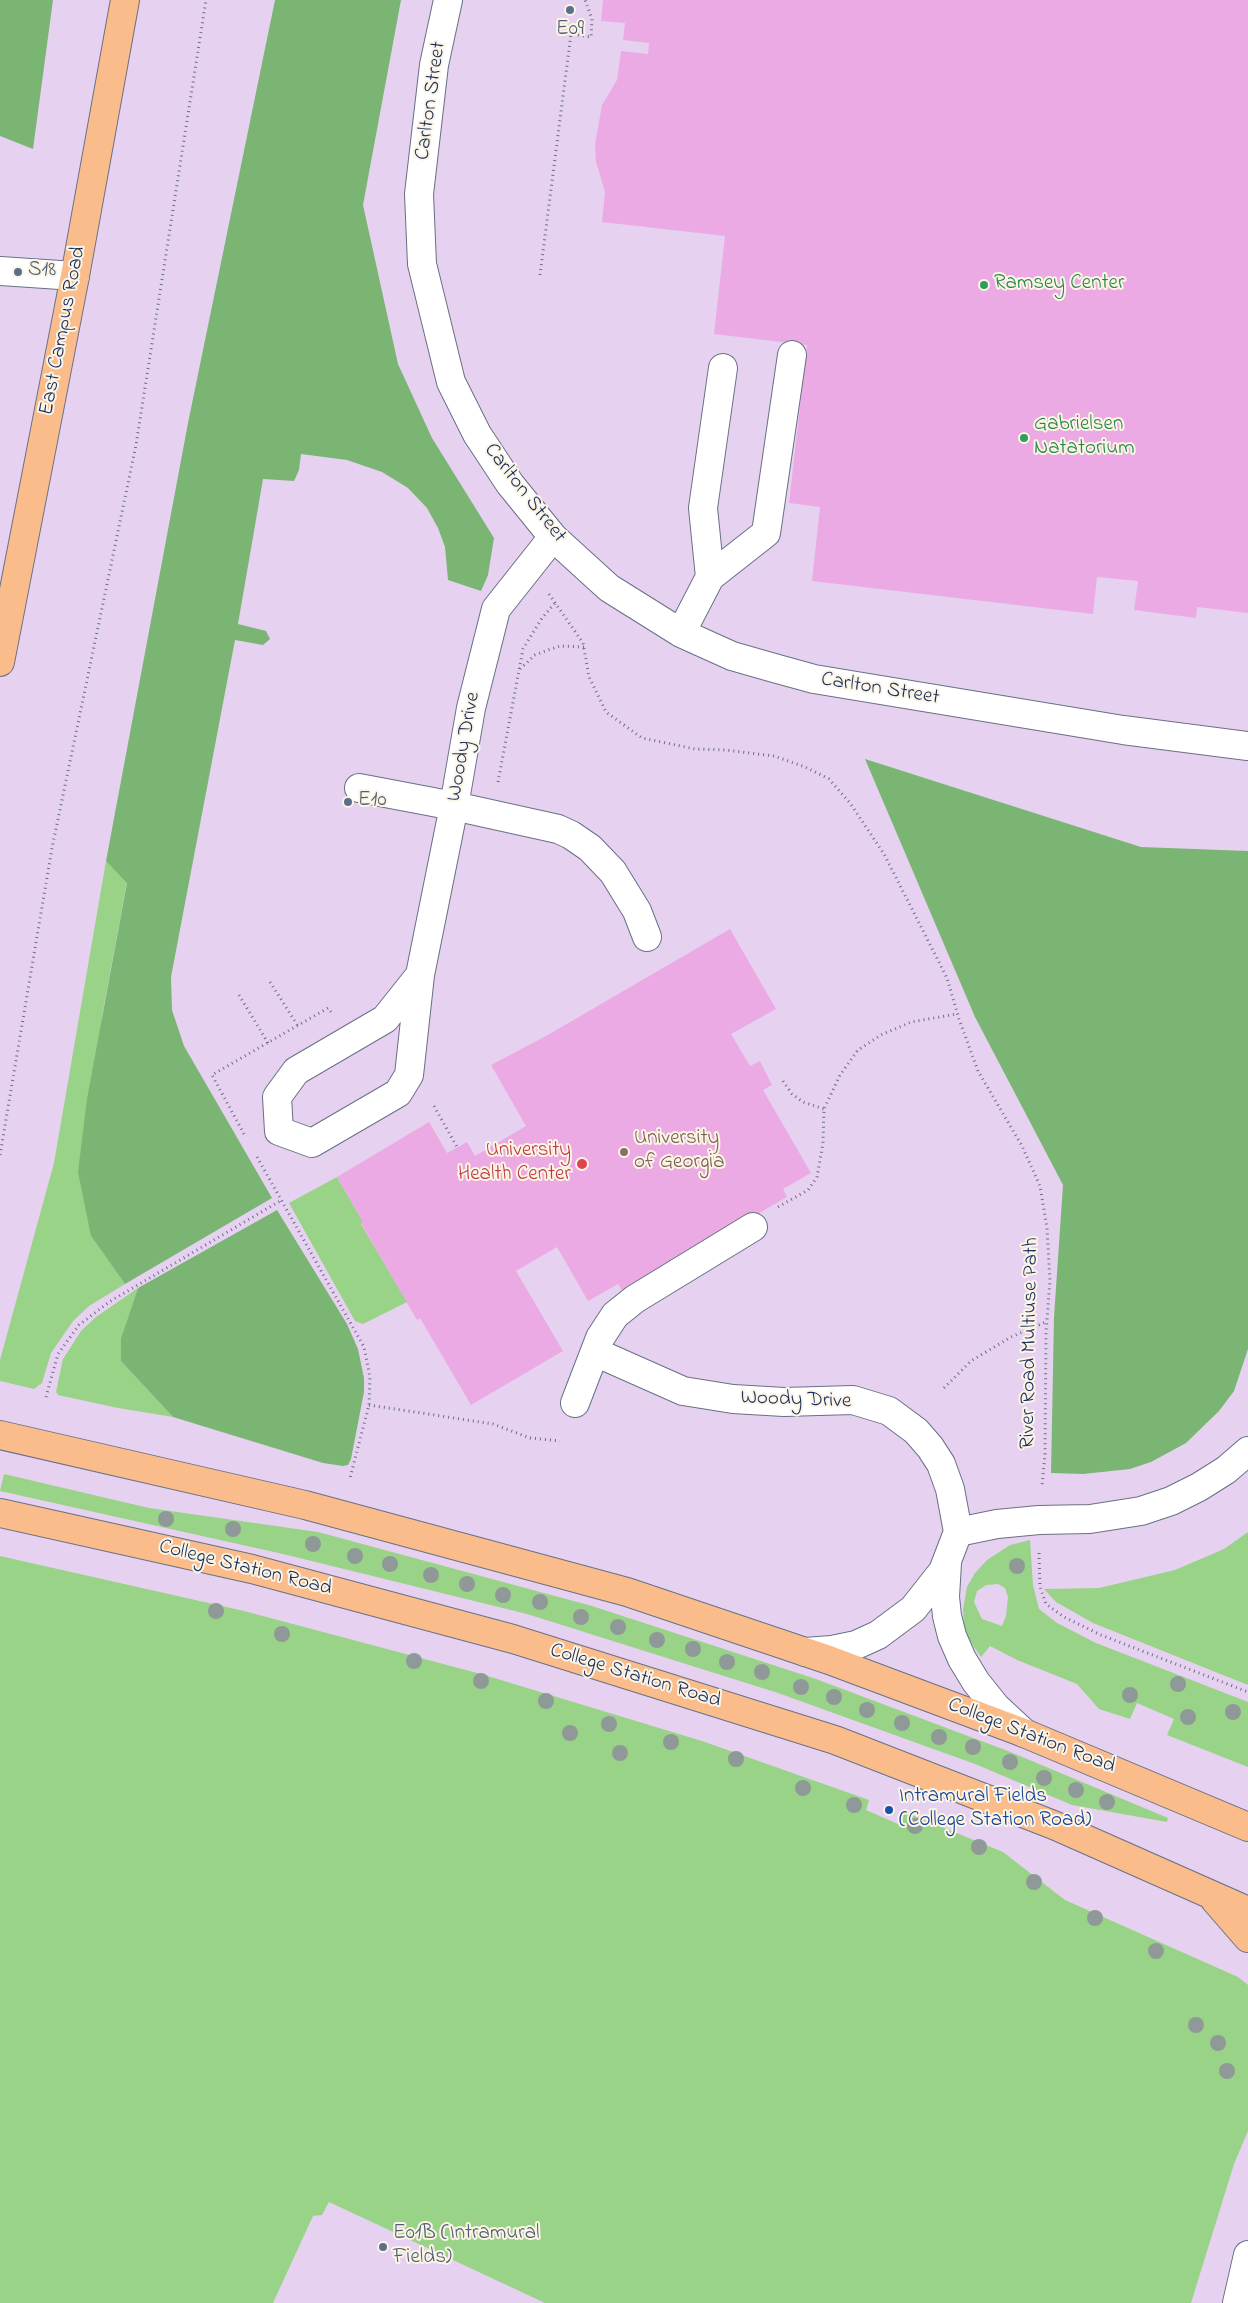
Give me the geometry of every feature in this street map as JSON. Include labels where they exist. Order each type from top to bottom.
[{"type":"main road","name":"East Campus Road","points":[[0,662],[75,276],[125,0]]},
{"type":"main road","name":"College Station Road","points":[[0,1435],[305,1505],[627,1592],[805,1652],[1024,1733],[1248,1827]]},
{"type":"main road","name":"College Station Road","points":[[0,1513],[252,1569],[484,1631],[806,1731],[902,1765],[1056,1826],[1248,1911]]},
{"type":"main road","points":[[1210,1895],[1248,1938]]},
{"type":"street","name":"Carlton Street","points":[[448,0],[434,65],[419,194],[422,264],[451,382],[483,442],[510,484],[553,537],[609,588],[681,633],[732,656],[814,679],[1123,730],[1248,746]]},
{"type":"street","points":[[0,272],[75,276]]},
{"type":"street","points":[[681,633],[710,577],[766,533],[792,355]]},
{"type":"street","points":[[710,577],[703,508],[723,368]]},
{"type":"street","name":"Woody Drive","points":[[420,975],[385,1020],[296,1071],[277,1097],[279,1131],[312,1143],[398,1093],[409,1075],[420,975],[454,806],[470,708],[496,609],[553,537]]},
{"type":"street","points":[[359,788],[454,806],[558,829],[571,834],[590,848],[613,872],[637,911],[647,937]]},
{"type":"street","points":[[575,1403],[603,1331],[624,1307],[753,1227]]},
{"type":"street","name":"Woody Drive","points":[[595,1352],[683,1391],[740,1400],[784,1402],[853,1400],[889,1411],[916,1431],[941,1464],[950,1489],[958,1532]]},
{"type":"street","points":[[805,1652],[832,1650],[856,1645],[878,1635],[913,1609],[936,1582],[947,1563],[958,1532],[1005,1523],[1090,1519],[1141,1511],[1170,1502],[1200,1487],[1226,1470],[1248,1451]]},
{"type":"street","points":[[947,1563],[945,1597],[947,1616],[952,1636],[962,1659],[976,1682],[996,1707],[1024,1733]]},
{"type":"street","points":[[1237,2303],[1248,2255]]},
{"type":"path","points":[[0,1155],[52,848],[136,444],[206,0]]},
{"type":"path","points":[[540,275],[571,34],[591,37],[592,19],[585,0]]},
{"type":"path","name":"River Road Multiuse Path","points":[[546,590],[584,647],[589,677],[606,712],[642,738],[695,749],[726,750],[774,756],[805,767],[829,779],[850,802],[884,854],[947,978],[957,1014],[978,1071],[1022,1146],[1040,1186],[1047,1228],[1050,1282],[1046,1322],[1042,1489]]},
{"type":"path","points":[[497,783],[523,649],[542,618],[555,603]]},
{"type":"path","points":[[519,670],[535,655],[548,650],[560,646],[584,647]]},
{"type":"path","points":[[270,982],[298,1026]]},
{"type":"path","points":[[240,995],[268,1043]]},
{"type":"path","points":[[753,1227],[753,1221],[808,1190],[817,1177],[823,1143],[824,1109],[840,1075],[858,1050],[881,1035],[910,1022],[957,1014]]},
{"type":"path","points":[[783,1081],[792,1094],[803,1102],[824,1109]]},
{"type":"path","points":[[434,1106],[457,1147]]},
{"type":"path","points":[[46,1397],[58,1354],[79,1325],[109,1302],[280,1201],[364,1347],[370,1377],[370,1405],[350,1478]]},
{"type":"path","points":[[944,1388],[971,1362],[1011,1337],[1046,1322]]},
{"type":"path","points":[[370,1405],[493,1424],[530,1438],[560,1441]]},
{"type":"path","points":[[1039,1550],[1040,1587],[1046,1604],[1064,1617],[1101,1635],[1248,1692]]},
{"type":"shaded area","name":"University of Georgia","points":[[0,0],[1248,0],[1248,2303],[0,2303]]},
{"type":"green space","points":[[0,0],[53,0],[33,149],[0,136]]},
{"type":"green space","points":[[275,0],[401,0],[363,205],[398,364],[432,438],[494,538],[488,575],[481,591],[448,580],[445,547],[438,528],[427,508],[408,488],[382,472],[347,460],[301,454],[299,470],[294,481],[263,479],[238,624],[266,631],[270,639],[263,645],[235,640],[171,977],[172,1010],[184,1046],[272,1198],[125,1284],[91,1236],[78,1172],[87,1099],[127,883],[106,861],[188,423]]},
{"type":"green space","points":[[865,759],[1141,847],[1248,851],[1248,1349],[1234,1391],[1219,1411],[1186,1443],[1151,1462],[1130,1469],[1083,1474],[1051,1473],[1054,1317],[1063,1185],[975,1017]]},
{"type":"green space","points":[[106,861],[127,882],[102,1016],[91,1236],[125,1284],[89,1306],[73,1321],[51,1353],[42,1383],[34,1389],[0,1381],[0,1360],[54,1163]]},
{"type":"green space","points":[[337,1177],[363,1222],[361,1224],[407,1302],[363,1324],[355,1321],[289,1203]]},
{"type":"green space","points":[[277,1210],[347,1324],[358,1349],[364,1378],[364,1392],[351,1459],[348,1465],[323,1463],[173,1417],[121,1361],[121,1338],[138,1288]]},
{"type":"green space","points":[[138,1288],[121,1338],[121,1361],[173,1417],[118,1408],[58,1395],[56,1392],[63,1359],[81,1331],[96,1317]]},
{"type":"green space","points":[[4,1474],[149,1508],[318,1532],[592,1606],[816,1679],[1008,1751],[1168,1818],[1167,1822],[1072,1805],[975,1764],[778,1693],[527,1614],[283,1554],[0,1491]]},
{"type":"green space","points":[[1248,1532],[1248,1685],[1093,1623],[1056,1602],[1044,1589],[1099,1588],[1175,1570],[1224,1549]]},
{"type":"green space","points":[[1030,1540],[1033,1585],[1039,1609],[1057,1623],[1096,1643],[1248,1702],[1248,1767],[1167,1735],[1174,1719],[1137,1703],[1130,1719],[1099,1709],[1077,1684],[1017,1660],[990,1646],[981,1657],[970,1641],[964,1626],[963,1609],[967,1587],[975,1573],[987,1560],[1010,1545]],"holes":[[[998,1584],[1005,1588],[1008,1597],[1006,1616],[1002,1626],[982,1619],[974,1602],[977,1591],[986,1585]]]},
{"type":"green space","points":[[0,1556],[244,1611],[481,1674],[702,1741],[869,1800],[866,1810],[898,1824],[905,1812],[1003,1852],[1065,1900],[1238,1977],[1248,1985],[1248,2131],[1234,2164],[1191,2303],[545,2303],[329,2202],[322,2215],[313,2216],[273,2303],[0,2303]]},
{"type":"building","name":"Ramsey Center","points":[[603,0],[1248,0],[1248,613],[1197,607],[1196,618],[1134,610],[1138,581],[1097,577],[1093,614],[812,581],[820,507],[789,503],[807,345],[714,334],[725,236],[602,222],[605,192],[596,162],[595,144],[602,105],[617,80],[621,51],[648,54],[649,43],[623,40],[625,23],[601,21]]},
{"type":"building","name":"University Health Center","points":[[730,929],[776,1009],[731,1034],[750,1066],[760,1061],[772,1085],[763,1090],[811,1173],[783,1189],[787,1197],[623,1292],[618,1284],[588,1301],[557,1247],[516,1271],[563,1351],[471,1405],[420,1318],[417,1320],[361,1223],[363,1222],[337,1177],[429,1122],[447,1153],[467,1142],[475,1156],[526,1126],[491,1065],[546,1036]]},
{"type":"place","name":"E09","points":[[570,10]]},
{"type":"place","name":"S18","points":[[18,272]]},
{"type":"place","name":"Ramsey Center","points":[[984,285]]},
{"type":"place","name":"Gabrielsen Natatorium","points":[[1024,438]]},
{"type":"place","name":"E10","points":[[348,802]]},
{"type":"place","name":"University of Georgia","points":[[624,1152]]},
{"type":"place","name":"University Health Center","points":[[582,1164]]},
{"type":"place","name":"Intramural Fields (College Station Road)","points":[[889,1810]]},
{"type":"place","name":"E01B (Intramural Fields)","points":[[383,2247]]}]
